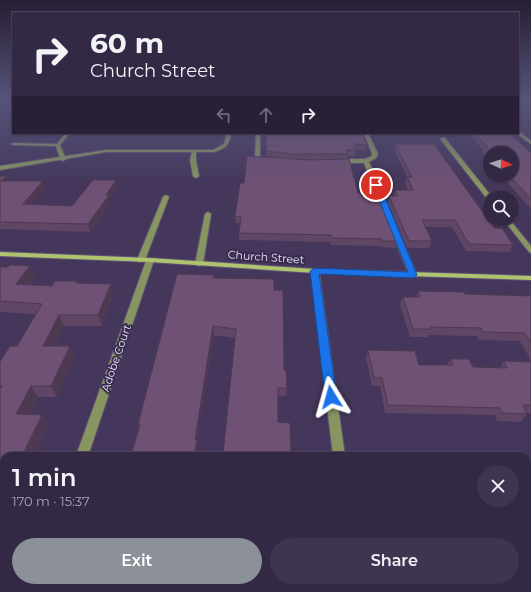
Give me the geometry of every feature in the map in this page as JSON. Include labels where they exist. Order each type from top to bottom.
[{"type":"street","points":[[519,133],[531,144]]},
{"type":"street","points":[[58,145],[67,134]]},
{"type":"street","points":[[0,168],[106,151],[214,151],[225,147],[229,134]]},
{"type":"street","points":[[258,134],[258,158],[274,161]]},
{"type":"street","points":[[337,161],[366,161],[374,157],[375,154],[366,134]]},
{"type":"street","points":[[443,139],[483,190]]},
{"type":"street","points":[[13,144],[58,145]]},
{"type":"street","points":[[58,145],[63,159]]},
{"type":"street","points":[[194,152],[193,160],[196,176]]},
{"type":"street","points":[[366,161],[413,275]]},
{"type":"street","name":"Adobe Court","points":[[83,452],[166,197]]},
{"type":"street","points":[[199,264],[208,214]]},
{"type":"street","points":[[511,226],[531,251]]},
{"type":"street","name":"Church Street","points":[[0,254],[145,260],[315,271],[531,278]]},
{"type":"street","points":[[315,271],[338,452]]},
{"type":"building","points":[[266,134],[362,134],[367,145],[354,144],[356,150],[346,150],[347,154],[292,154],[266,151]]},
{"type":"building","points":[[476,134],[510,134],[531,153],[531,199],[515,182],[519,182],[519,146],[487,146]]},
{"type":"building","points":[[395,144],[434,144],[483,213],[483,226],[502,228],[513,245],[469,244],[455,220],[422,220],[432,241],[409,241],[389,196],[398,196],[395,190],[413,190],[407,177],[412,177]]},
{"type":"building","points":[[247,156],[310,160],[349,159],[358,193],[361,193],[362,196],[380,196],[398,241],[382,241],[382,239],[332,238],[331,235],[239,233],[241,217],[235,216],[240,183],[244,183]]},
{"type":"building","points":[[0,176],[6,176],[1,181],[43,181],[23,204],[72,206],[93,180],[116,180],[106,195],[109,195],[88,224],[0,222]]},
{"type":"building","points":[[10,265],[30,266],[16,284],[52,286],[55,281],[77,281],[76,283],[111,284],[98,315],[59,315],[43,346],[70,346],[51,386],[31,386],[16,414],[42,415],[24,452],[0,452],[0,389],[2,386],[0,386],[0,362],[10,346],[17,346],[42,304],[0,301],[0,267],[8,267]]},
{"type":"building","points":[[177,274],[214,275],[213,278],[274,279],[274,290],[283,290],[284,370],[286,370],[287,388],[278,388],[278,422],[290,423],[291,452],[223,452],[236,329],[213,326],[195,440],[197,440],[195,452],[132,452],[140,424],[138,424]]},
{"type":"building","points":[[418,291],[531,296],[531,343],[525,333],[483,332],[481,328],[430,327],[431,329],[413,329],[403,297],[420,297]]},
{"type":"building","points":[[368,350],[415,351],[419,365],[453,365],[450,359],[469,359],[473,367],[507,368],[504,361],[531,362],[531,405],[523,405],[527,414],[502,413],[500,408],[388,405],[382,378],[374,378]]},
{"type":"route","points":[[331,397],[315,271],[413,275],[376,185]]}]
